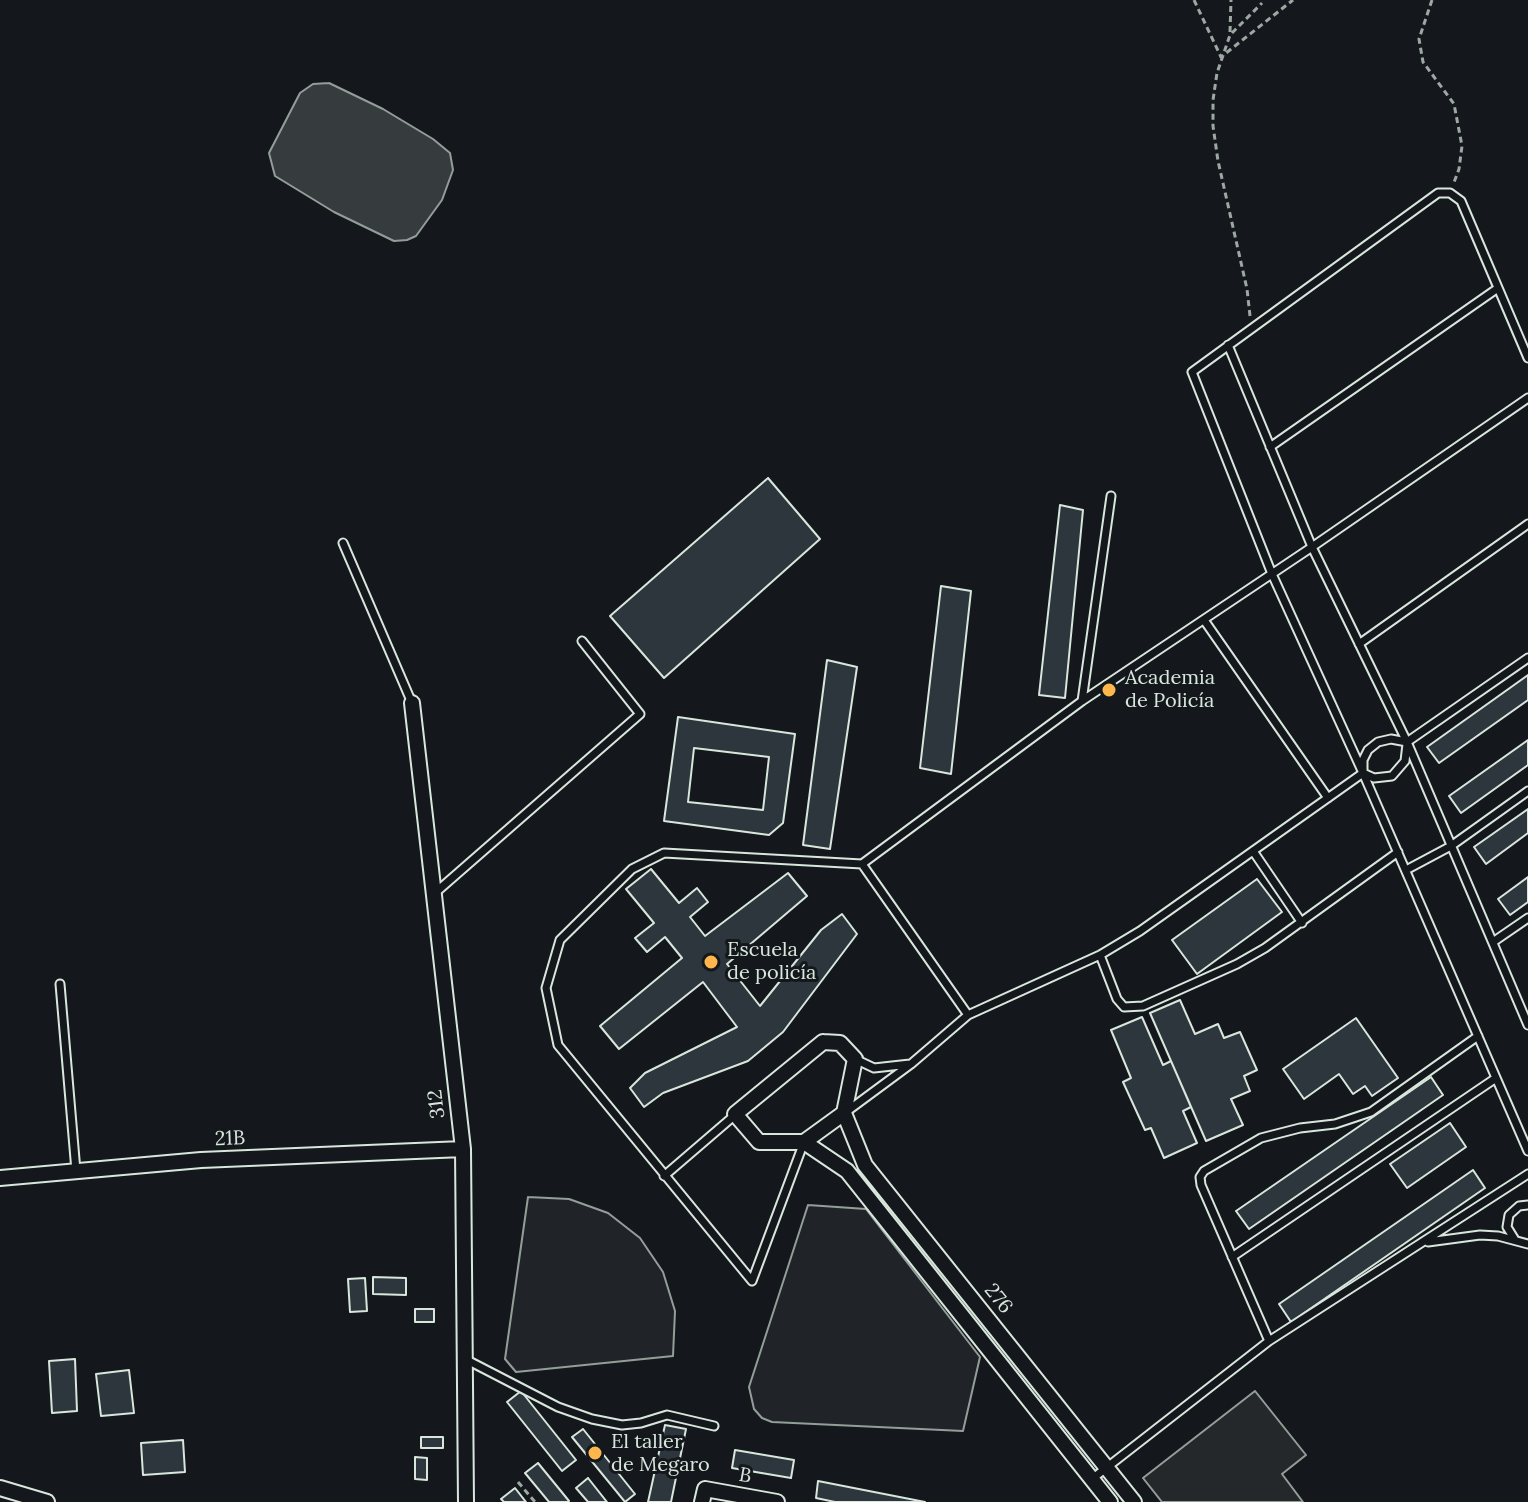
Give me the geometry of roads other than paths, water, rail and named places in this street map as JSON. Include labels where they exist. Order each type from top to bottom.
[{"type":"street","name":"312","points":[[412,703],[463,1149],[466,1502]]},
{"type":"street","points":[[823,1042],[840,1043],[855,1059],[844,1113],[804,1142],[759,1142],[735,1114],[823,1042]]},
{"type":"street","name":"276","points":[[844,1113],[865,1165],[1134,1502]]},
{"type":"street","name":"276","points":[[804,1142],[847,1171],[1110,1502]]},
{"type":"street","name":"21B","points":[[0,1178],[201,1160],[463,1149]]},
{"type":"street","points":[[0,1488],[47,1502]]},
{"type":"street","name":"B","points":[[703,1495],[777,1502]]},
{"type":"lane","points":[[1528,358],[1461,201],[1450,193],[1438,193],[1192,372],[1272,574],[1363,773],[1528,1151]]},
{"type":"lane","points":[[1270,447],[1498,288]]},
{"type":"lane","points":[[1228,345],[1312,547],[1407,742],[1528,1025]]},
{"type":"lane","points":[[804,1142],[752,1281],[558,1045],[546,988],[560,940],[632,869],[664,853],[862,864],[1082,701],[1528,398]]},
{"type":"lane","points":[[1082,701],[1111,496]]},
{"type":"lane","points":[[1359,644],[1528,524]]},
{"type":"lane","points":[[343,543],[412,703]]},
{"type":"lane","points":[[1204,620],[1328,798]]},
{"type":"lane","points":[[434,895],[640,714],[582,641]]},
{"type":"lane","points":[[1363,773],[1363,760],[1368,750],[1378,742],[1391,739],[1407,742],[1528,658]]},
{"type":"lane","points":[[1363,773],[1374,778],[1392,776],[1405,761],[1407,742]]},
{"type":"lane","points":[[844,1113],[911,1064],[968,1015],[1100,955],[1140,931],[1363,773]]},
{"type":"lane","points":[[1406,870],[1451,846],[1528,791]]},
{"type":"lane","points":[[1253,851],[1302,923]]},
{"type":"lane","points":[[1100,955],[1117,999],[1124,1007],[1143,1006],[1237,964],[1302,923],[1398,852]]},
{"type":"lane","points":[[862,864],[968,1015]]},
{"type":"lane","points":[[1493,942],[1528,918]]},
{"type":"lane","points":[[60,984],[76,1171]]},
{"type":"lane","points":[[1269,1341],[1201,1185],[1200,1177],[1204,1171],[1261,1138],[1300,1128],[1335,1124],[1371,1112],[1478,1036]]},
{"type":"lane","points":[[855,1059],[874,1068],[911,1064]]},
{"type":"lane","points":[[1232,1257],[1496,1078]]},
{"type":"lane","points":[[664,1176],[735,1114]]},
{"type":"lane","points":[[1092,1479],[1269,1341],[1528,1174]]},
{"type":"lane","points":[[1526,1244],[1509,1232],[1507,1221],[1514,1210],[1528,1205]]},
{"type":"lane","points":[[1422,1243],[1480,1235],[1498,1236],[1526,1244]]},
{"type":"lane","points":[[465,1359],[558,1407],[592,1419],[622,1425],[667,1415],[714,1426]]},
{"type":"place","name":"Academia de Policía","points":[[1109,690]]},
{"type":"place","name":"Escuela de policía","points":[[711,962]]},
{"type":"place","name":"El taller de Megaro","points":[[595,1453]]}]
